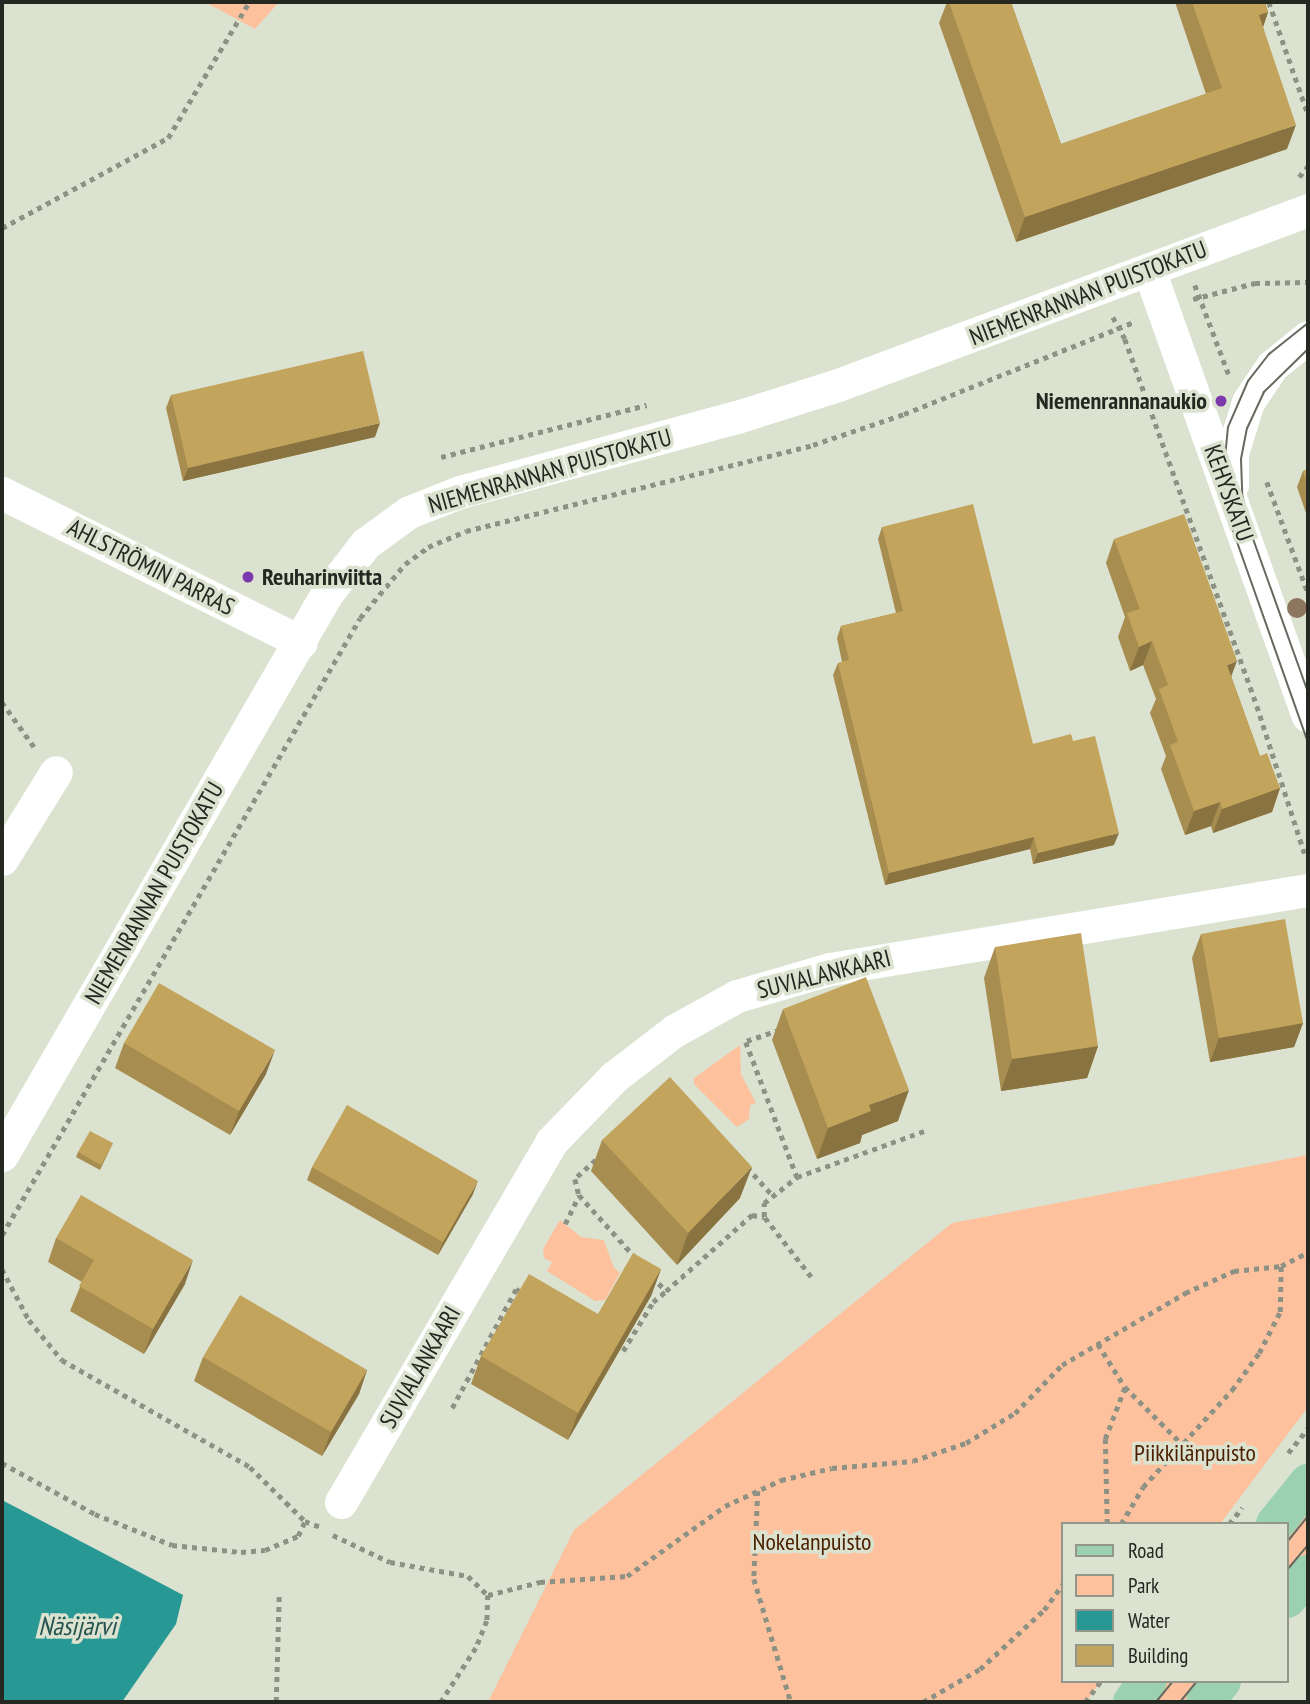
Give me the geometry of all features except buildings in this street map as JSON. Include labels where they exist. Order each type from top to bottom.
[{"type":"main road","points":[[1277,1522],[1308,1483]]},
{"type":"main road","points":[[1289,1597],[1308,1574]]},
{"type":"main road","points":[[1132,1702],[1146,1683]]},
{"type":"main road","points":[[1205,1702],[1220,1683]]},
{"type":"street","name":"NIEMENRANNAN PUISTOKATU","points":[[8,1144],[326,595],[365,544],[409,512],[460,492],[724,421],[838,385],[1308,210]]},
{"type":"street","name":"KEHYSKATU","points":[[1149,270],[1308,716]]},
{"type":"street","points":[[1233,505],[1232,453],[1248,402],[1272,366],[1308,337]]},
{"type":"street","name":"AHLSTRÖMIN PARRAS","points":[[2,493],[301,642]]},
{"type":"street","points":[[2,859],[56,772]]},
{"type":"street","name":"SUVIALANKAARI","points":[[341,1502],[551,1142],[614,1077],[674,1031],[737,996],[830,969],[1308,890]]},
{"type":"path","points":[[2,228],[168,138],[249,2]]},
{"type":"path","points":[[1269,2],[1308,114]]},
{"type":"path","points":[[2,1235],[334,662],[386,583],[428,547],[453,536],[813,445],[904,414],[1163,310],[1255,283],[1308,282]]},
{"type":"path","points":[[1103,287],[1117,329],[1125,340],[1257,706],[1296,817],[1308,868]]},
{"type":"path","points":[[441,457],[652,404]]},
{"type":"path","points":[[2,702],[56,772]]},
{"type":"path","points":[[785,1028],[746,1042],[797,1177]]},
{"type":"path","points":[[811,1277],[764,1216],[764,1203],[797,1177],[927,1130]]},
{"type":"path","points":[[605,1152],[575,1179],[579,1195],[640,1262]]},
{"type":"path","points":[[736,1156],[772,1195]]},
{"type":"path","points":[[565,1224],[579,1195]]},
{"type":"path","points":[[611,1344],[623,1351],[653,1302],[752,1215],[764,1216]]},
{"type":"path","points":[[488,1595],[540,1582],[627,1576],[725,1506],[758,1491],[832,1468],[913,1461],[966,1443],[1015,1413],[1062,1365],[1098,1344],[1234,1271],[1281,1266],[1308,1252]]},
{"type":"path","points":[[1122,1522],[1143,1487],[1231,1390],[1259,1353],[1280,1312],[1281,1266]]},
{"type":"path","points":[[2,1269],[29,1320],[62,1360],[250,1467],[305,1521],[319,1529],[390,1562],[468,1576],[488,1595],[487,1621],[476,1648],[441,1702]]},
{"type":"path","points":[[648,1272],[666,1291]]},
{"type":"path","points":[[452,1408],[516,1289],[528,1296]]},
{"type":"path","points":[[1098,1344],[1125,1387],[1181,1443]]},
{"type":"path","points":[[1107,1522],[1105,1439],[1125,1387]]},
{"type":"path","points":[[2,1463],[95,1514],[172,1545],[241,1552],[265,1550],[298,1536],[305,1521]]},
{"type":"path","points":[[758,1491],[754,1579],[790,1702]]},
{"type":"path","points":[[319,1529],[341,1502]]},
{"type":"path","points":[[923,1702],[980,1669],[1044,1610],[1062,1585]]},
{"type":"path","points":[[276,1702],[279,1596]]},
{"type":"path","points":[[1085,1702],[1099,1683]]},
{"type":"green space","points":[[205,2],[279,2],[255,29]]},
{"type":"green space","points":[[740,1045],[741,1074],[756,1103],[750,1105],[749,1119],[737,1127],[694,1084],[694,1078]]},
{"type":"green space","name":"Nokelanpuisto","points":[[1308,1155],[1308,1407],[1222,1522],[1062,1522],[1062,1683],[1100,1683],[1086,1702],[488,1702],[574,1530],[952,1223]]},
{"type":"green space","points":[[560,1220],[581,1237],[604,1240],[614,1268],[620,1273],[605,1300],[595,1301],[547,1271],[552,1262],[544,1258],[543,1249]]},
{"type":"green space","points":[[1308,1502],[1308,1558],[1289,1581],[1289,1525]]},
{"type":"green space","points":[[1160,1683],[1205,1683],[1190,1702],[1145,1702]]},
{"type":"water","name":"Näsijärvi","points":[[2,1500],[183,1595],[176,1624],[122,1702],[2,1702]]},
{"type":"tram line","points":[[1308,323],[1269,354],[1248,381],[1228,427],[1223,478],[1231,525],[1308,742]]},
{"type":"tram line","points":[[1308,349],[1264,392],[1247,428],[1241,459],[1242,494],[1252,536],[1308,692]]},
{"type":"tram line","points":[[1289,1540],[1308,1516]]},
{"type":"tram line","points":[[1289,1568],[1308,1545]]},
{"type":"tram line","points":[[1156,1702],[1171,1683]]},
{"type":"tram line","points":[[1180,1702],[1195,1683]]},
{"type":"place","name":"Niemenrannanaukio","points":[[1221,401]]},
{"type":"place","name":"Reuharinviitta","points":[[248,577]]},
{"type":"park label","name":"Piikkilänpuisto","points":[[1195,1453]]}]
